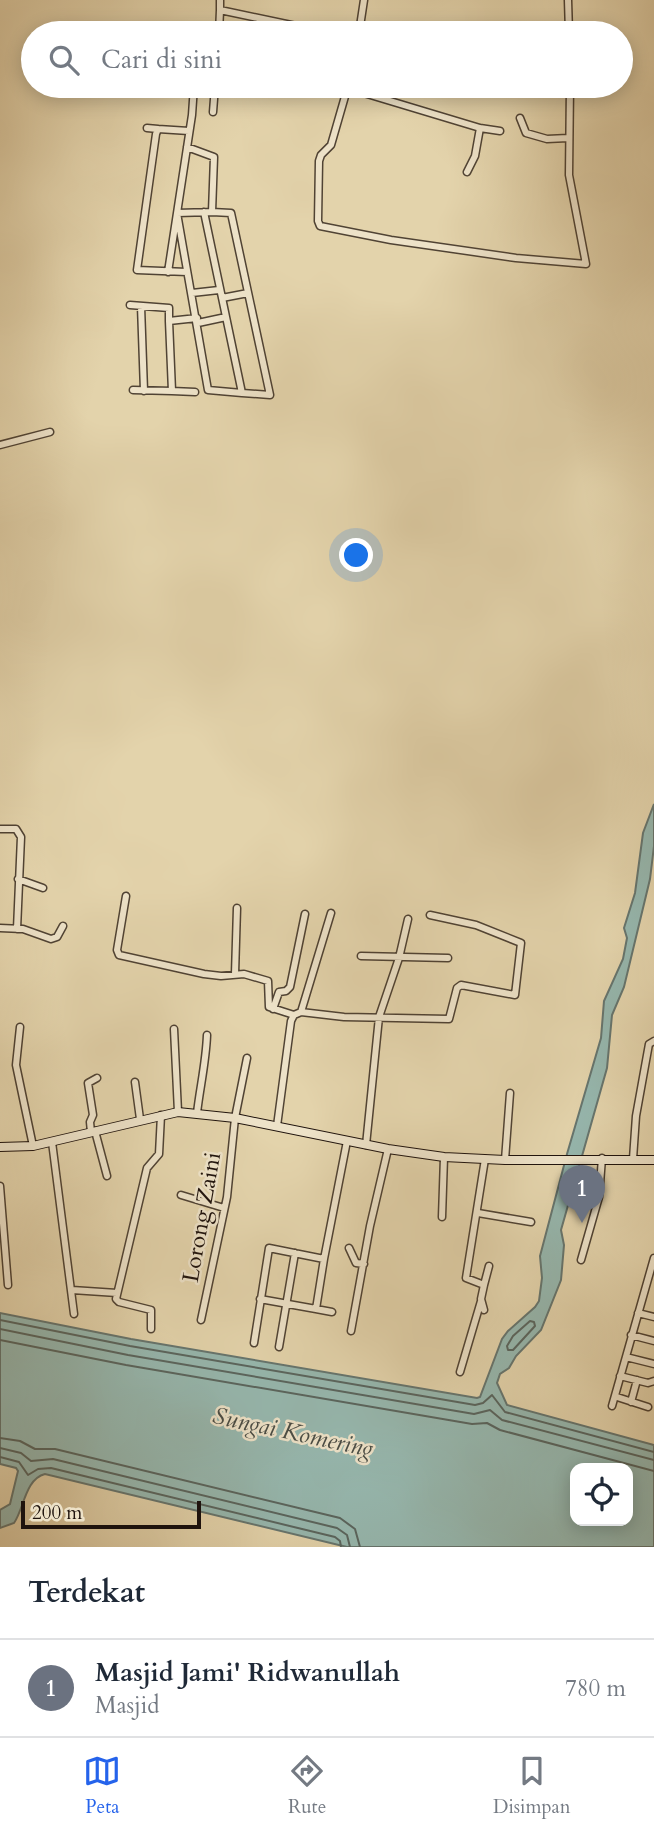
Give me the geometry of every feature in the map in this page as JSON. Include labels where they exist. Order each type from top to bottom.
[{"type":"main road","points":[[0,1147],[33,1146],[178,1112],[235,1118],[366,1145],[444,1157],[505,1160],[654,1160]]},
{"type":"street","points":[[220,0],[220,21]]},
{"type":"street","points":[[361,21],[365,0]]},
{"type":"street","points":[[568,0],[569,21]]},
{"type":"street","points":[[220,10],[272,21]]},
{"type":"street","points":[[167,272],[193,98]]},
{"type":"street","points":[[213,112],[214,98]]},
{"type":"street","points":[[344,98],[331,145],[319,161],[317,222],[323,227],[500,256],[586,264],[572,191],[568,138],[570,98]]},
{"type":"street","points":[[383,98],[480,128],[499,131]]},
{"type":"street","points":[[520,118],[526,133],[547,139],[568,138]]},
{"type":"street","points":[[147,128],[189,131]]},
{"type":"street","points":[[467,172],[475,156],[480,128]]},
{"type":"street","points":[[137,270],[158,129]]},
{"type":"street","points":[[187,147],[214,157],[212,212]]},
{"type":"street","points":[[204,212],[242,393]]},
{"type":"street","points":[[231,212],[270,395],[208,390],[177,213],[231,212]]},
{"type":"street","points":[[127,270],[187,272]]},
{"type":"street","points":[[192,293],[219,290]]},
{"type":"street","points":[[222,298],[248,293]]},
{"type":"street","points":[[130,305],[169,308],[172,391]]},
{"type":"street","points":[[141,306],[144,391]]},
{"type":"street","points":[[169,321],[226,317]]},
{"type":"street","points":[[133,390],[195,393]]},
{"type":"street","points":[[0,445],[50,432]]},
{"type":"street","points":[[0,829],[16,829],[19,833],[17,929]]},
{"type":"street","points":[[18,879],[43,888]]},
{"type":"street","points":[[126,896],[117,950],[119,955],[204,974],[246,975],[269,982],[267,1005],[274,1009],[337,1017],[449,1019],[457,988],[461,985],[515,995],[522,943],[484,928],[430,915]]},
{"type":"street","points":[[235,974],[237,908]]},
{"type":"street","points":[[277,1126],[291,1021],[298,1014],[331,913]]},
{"type":"street","points":[[274,1009],[279,992],[286,991],[290,986],[305,914]]},
{"type":"street","points":[[366,1145],[379,1017],[399,958],[408,919]]},
{"type":"street","points":[[0,928],[17,929],[51,939],[57,937],[63,926]]},
{"type":"street","points":[[361,956],[448,958]]},
{"type":"street","points":[[20,1027],[16,1065],[33,1146]]},
{"type":"street","points":[[174,1029],[178,1112]]},
{"type":"street","points":[[197,1113],[206,1063],[207,1035]]},
{"type":"street","points":[[633,1159],[641,1085],[649,1044],[654,1041]]},
{"type":"street","name":"Lorong Zaini","points":[[201,1320],[225,1208],[235,1118],[247,1058]]},
{"type":"street","points":[[97,1078],[88,1083],[93,1115],[90,1122],[107,1176]]},
{"type":"street","points":[[135,1082],[140,1119]]},
{"type":"street","points":[[505,1160],[510,1093]]},
{"type":"street","points":[[151,1329],[151,1310],[118,1301],[117,1293],[147,1168],[159,1154],[161,1115]]},
{"type":"street","points":[[316,1309],[347,1141]]},
{"type":"street","points":[[52,1142],[74,1314]]},
{"type":"street","points":[[351,1331],[370,1226],[388,1149]]},
{"type":"street","points":[[442,1217],[444,1157]]},
{"type":"street","points":[[581,1260],[598,1197],[602,1158]]},
{"type":"street","points":[[484,1285],[466,1278],[485,1159]]},
{"type":"street","points":[[0,1186],[8,1285]]},
{"type":"street","points":[[181,1195],[225,1208]]},
{"type":"street","points":[[478,1213],[531,1222]]},
{"type":"street","points":[[254,1343],[269,1248],[324,1259]]},
{"type":"street","points":[[349,1248],[356,1263],[364,1264]]},
{"type":"street","points":[[279,1347],[295,1253]]},
{"type":"street","points":[[612,1406],[654,1258]]},
{"type":"street","points":[[460,1372],[489,1266]]},
{"type":"street","points":[[72,1290],[117,1293]]},
{"type":"street","points":[[645,1290],[654,1293]]},
{"type":"street","points":[[260,1299],[332,1312]]},
{"type":"street","points":[[481,1299],[484,1310]]},
{"type":"street","points":[[638,1313],[654,1317]]},
{"type":"street","points":[[631,1335],[654,1340]]},
{"type":"street","points":[[626,1357],[654,1364]]},
{"type":"street","points":[[621,1376],[648,1383],[654,1381]]},
{"type":"street","points":[[631,1402],[637,1380]]},
{"type":"street","points":[[617,1397],[648,1407]]},
{"type":"water","name":"Sungai Komering","points":[[654,804],[654,846],[650,879],[624,987],[612,1015],[607,1068],[561,1230],[564,1245],[561,1280],[541,1330],[516,1356],[509,1368],[500,1374],[497,1383],[507,1405],[654,1445],[654,1547],[347,1547],[45,1474],[38,1477],[29,1488],[14,1523],[0,1528],[0,1510],[10,1504],[18,1471],[0,1464],[0,1313],[131,1339],[480,1397],[502,1339],[539,1301],[542,1278],[540,1256],[601,1038],[604,1001],[623,959],[627,938],[624,928],[635,893],[643,833]]},
{"type":"place","name":"Masjid Jami' Ridwanullah","points":[[582,1223]]}]
